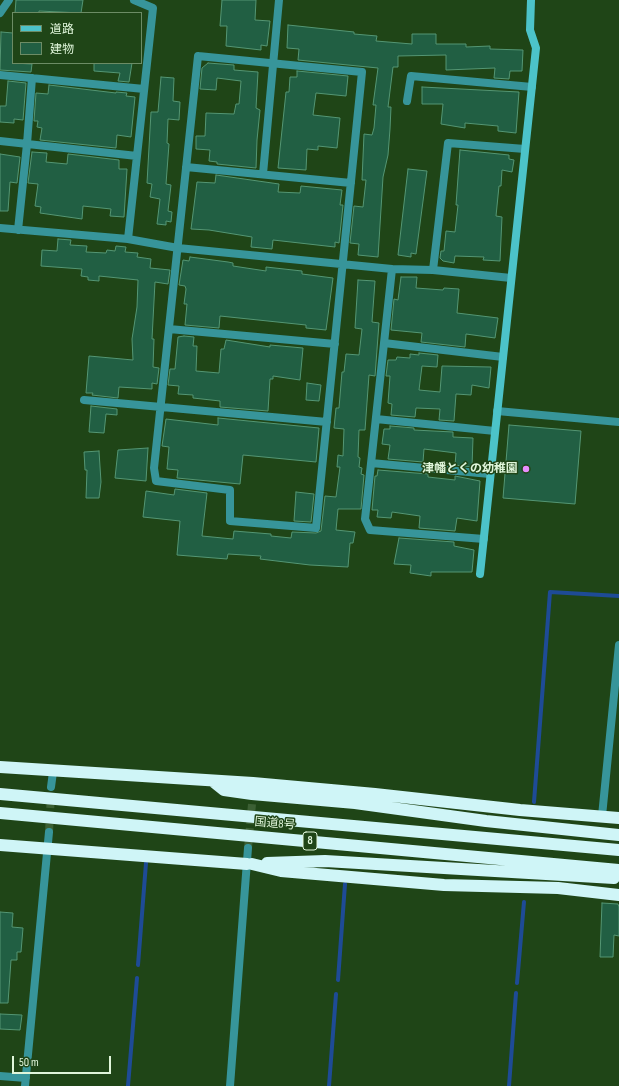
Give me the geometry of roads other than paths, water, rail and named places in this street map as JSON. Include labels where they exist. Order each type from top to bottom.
[{"type":"highway","points":[[0,767],[53,772],[276,785],[520,810],[619,818]]},
{"type":"highway","points":[[214,782],[224,790],[252,794],[355,803],[619,835]]},
{"type":"highway","name":"国道8号","points":[[0,794],[619,850]]},
{"type":"highway","name":"国道8号","points":[[0,813],[619,870]]},
{"type":"highway","points":[[0,845],[249,864],[325,861],[619,878]]},
{"type":"highway","points":[[249,864],[281,871],[444,885],[558,888],[619,895]]},
{"type":"street","points":[[0,13],[9,0]]},
{"type":"street","points":[[128,239],[153,8],[134,0]]},
{"type":"street","points":[[263,174],[275,64],[279,0]]},
{"type":"street","points":[[480,574],[536,48],[530,30],[531,0]]},
{"type":"street","points":[[198,56],[275,64],[362,72],[316,528],[230,521],[230,490],[156,480],[154,468],[198,56]]},
{"type":"street","points":[[0,75],[144,89]]},
{"type":"street","points":[[407,101],[411,76],[532,87]]},
{"type":"street","points":[[18,230],[32,78]]},
{"type":"street","points":[[0,141],[137,156]]},
{"type":"street","points":[[433,270],[448,143],[525,149]]},
{"type":"street","points":[[186,167],[351,183]]},
{"type":"street","points":[[0,228],[128,239],[178,248],[392,269],[433,270],[511,278]]},
{"type":"street","points":[[392,269],[365,519],[370,530],[484,539]]},
{"type":"street","points":[[169,329],[335,344]]},
{"type":"street","points":[[384,343],[503,357]]},
{"type":"street","points":[[84,400],[327,422]]},
{"type":"street","points":[[497,411],[619,422]]},
{"type":"street","points":[[376,419],[495,431]]},
{"type":"street","points":[[371,463],[490,474]]},
{"type":"street","points":[[602,816],[619,645]]},
{"type":"street","points":[[51,787],[53,772]]},
{"type":"street","points":[[0,1076],[25,1082],[48,832]]},
{"type":"street","points":[[230,1086],[249,864],[248,848]]},
{"type":"waterway","points":[[534,802],[550,592],[619,596]]},
{"type":"waterway","points":[[138,965],[146,863]]},
{"type":"waterway","points":[[338,980],[345,884]]},
{"type":"waterway","points":[[517,983],[524,902]]},
{"type":"waterway","points":[[128,1086],[137,978]]},
{"type":"waterway","points":[[509,1086],[516,993]]},
{"type":"waterway","points":[[329,1086],[336,994]]},
{"type":"tunnel","points":[[49,832],[51,794]]},
{"type":"tunnel","points":[[248,848],[252,804]]},
{"type":"place","name":"津幡とくの幼稚園","points":[[526,469]]}]
